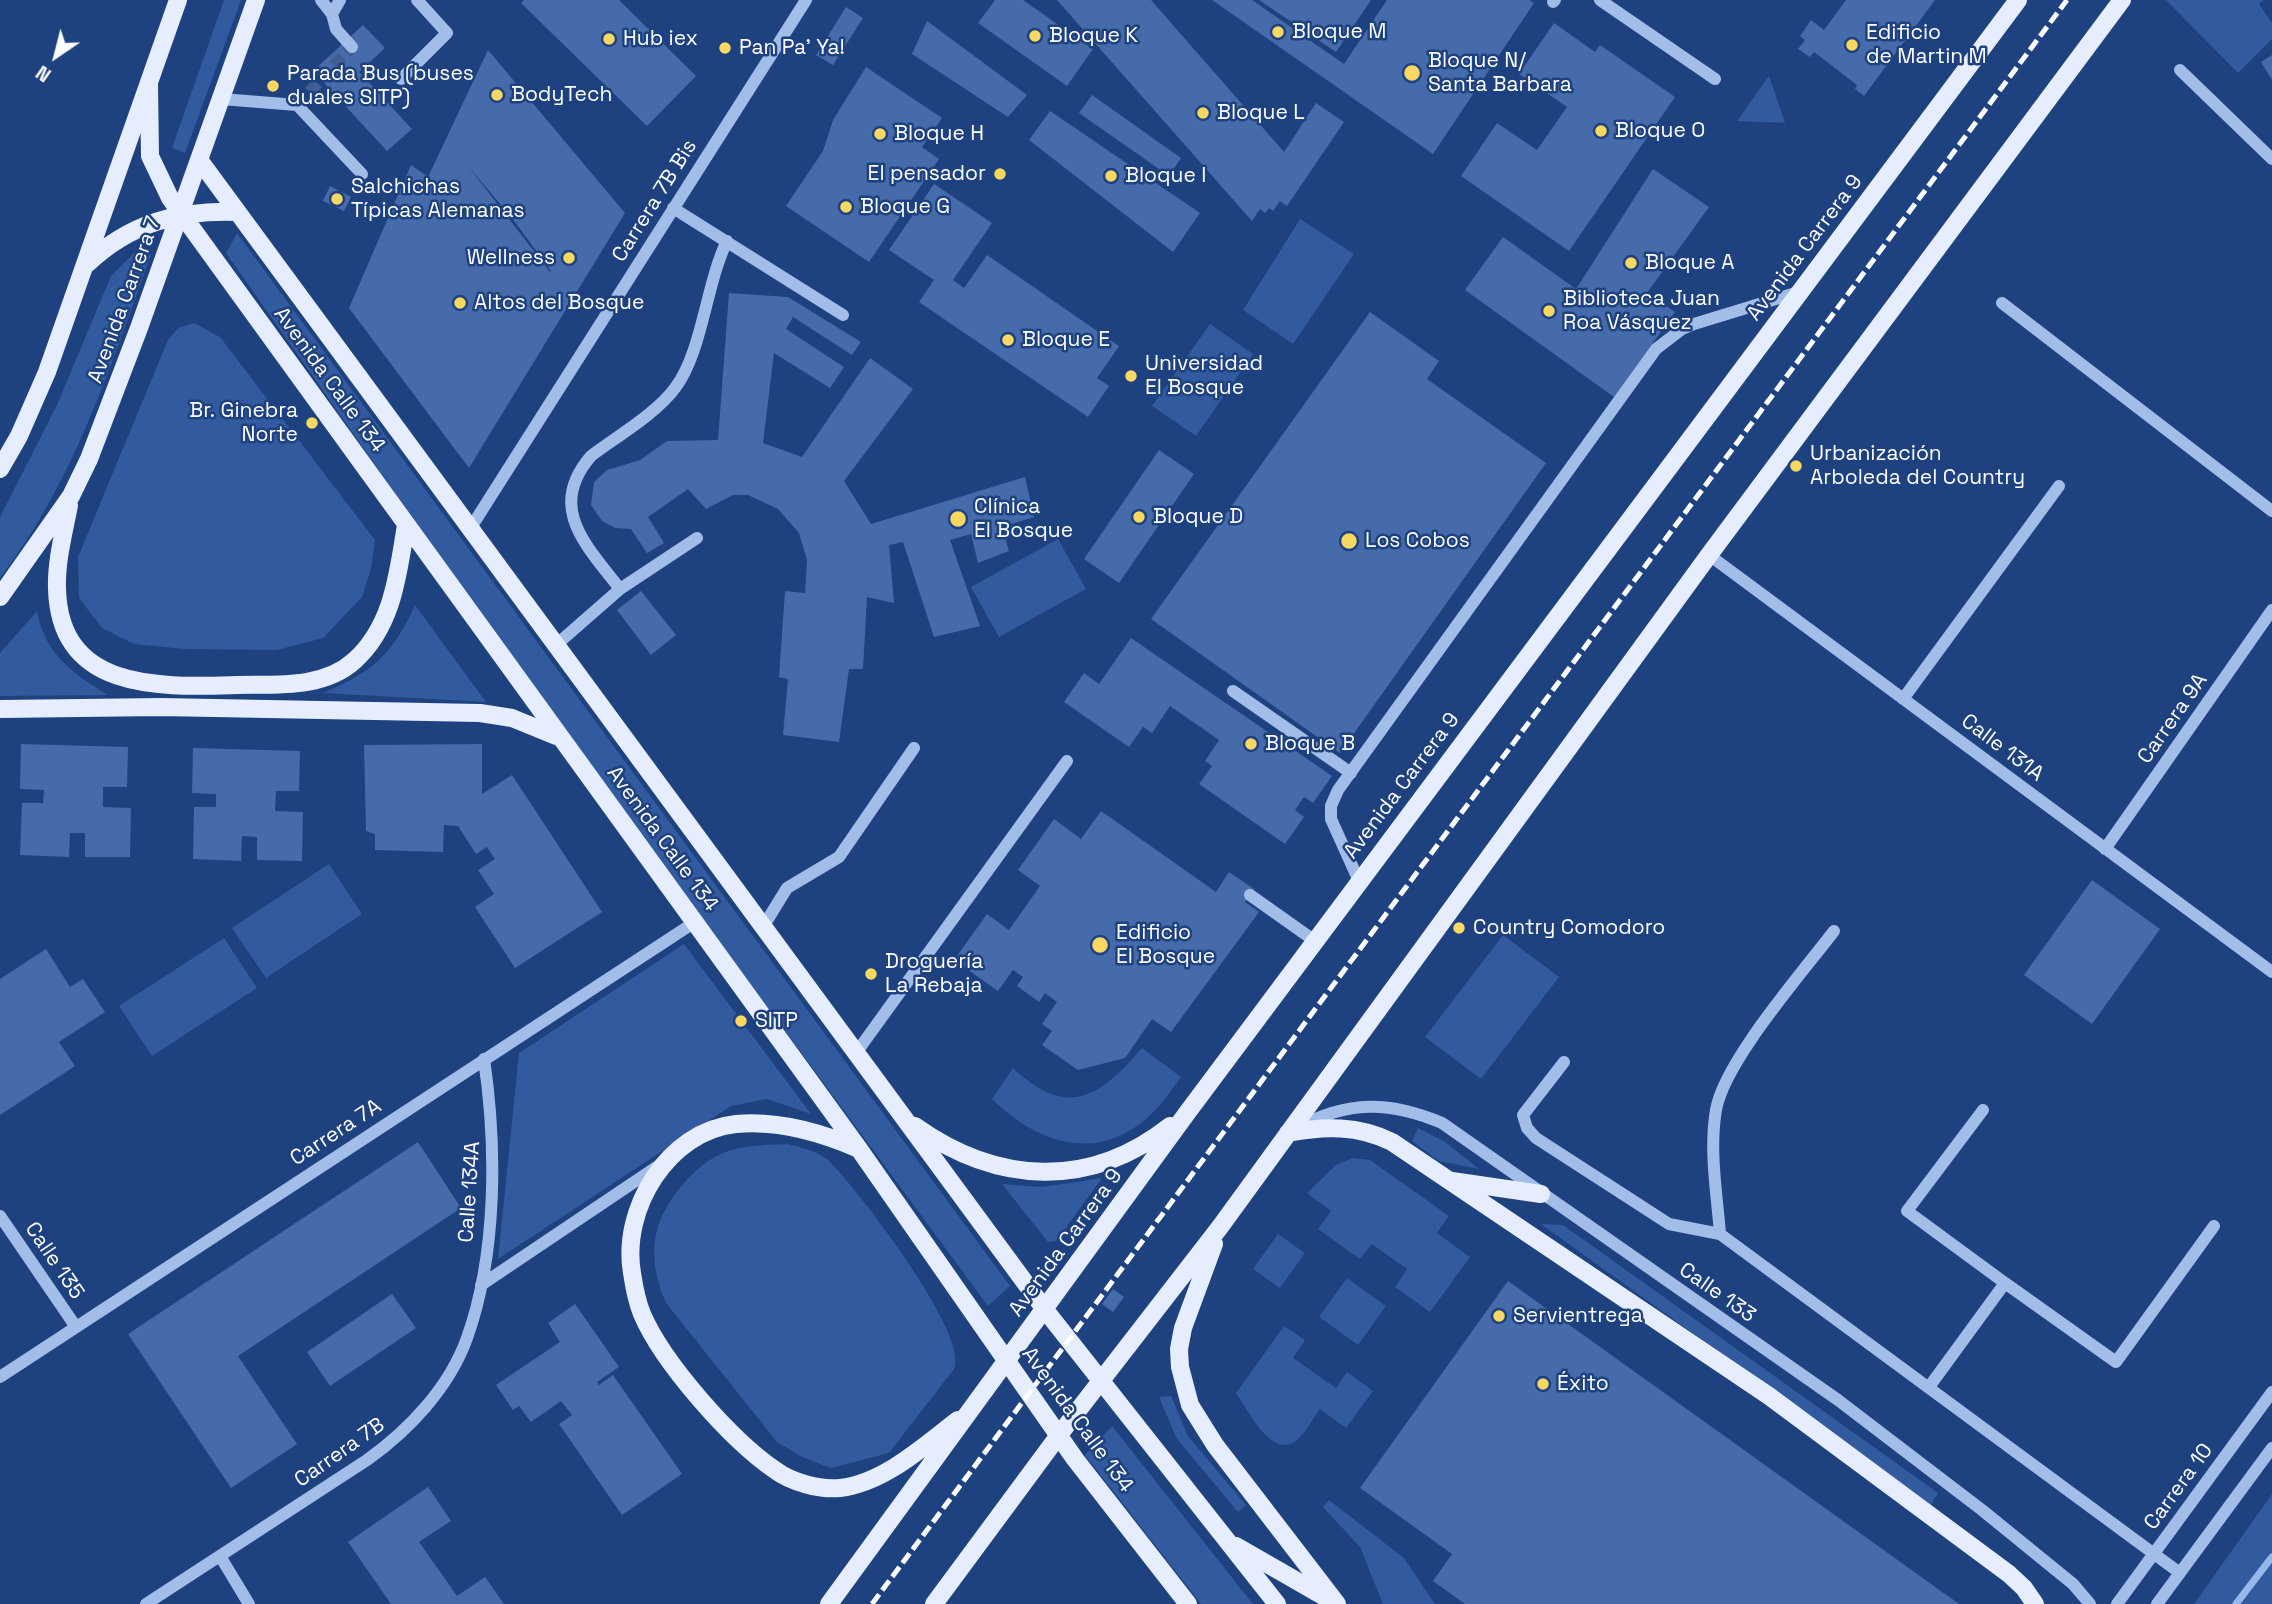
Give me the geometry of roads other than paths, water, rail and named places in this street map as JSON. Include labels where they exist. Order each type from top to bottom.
[{"type":"main road","points":[[0,470],[19,436],[47,372],[178,0]]},
{"type":"main road","name":"Avenida Carrera 7","points":[[0,597],[71,496],[104,422],[256,0]]},
{"type":"main road","name":"Avenida Carrera 9","points":[[829,1604],[1046,1311],[1187,1113],[2018,0]]},
{"type":"main road","points":[[934,1604],[1059,1435],[1220,1227],[1709,555],[2122,0]]},
{"type":"main road","name":"Avenida Calle 134","points":[[149,83],[150,156],[161,184],[181,214],[859,1149],[1059,1435],[1188,1604]]},
{"type":"main road","name":"Avenida Calle 134","points":[[200,161],[1046,1311],[1277,1604]]},
{"type":"main road","points":[[85,267],[126,233],[181,214],[237,212]]},
{"type":"main road","points":[[71,496],[58,565],[60,618],[70,638],[99,670],[121,679],[150,684],[293,684],[338,673],[353,663],[378,634],[397,584],[406,526]]},
{"type":"main road","points":[[0,709],[162,707],[480,713],[522,721],[559,737]]},
{"type":"main road","points":[[904,1118],[925,1133],[972,1156],[1030,1172],[1069,1171],[1106,1163],[1142,1149],[1187,1113]]},
{"type":"main road","points":[[859,1149],[826,1135],[797,1127],[735,1124],[712,1130],[665,1161],[642,1197],[633,1226],[631,1270],[642,1314],[687,1381],[739,1443],[777,1472],[818,1488],[841,1488],[888,1470],[974,1407]]},
{"type":"main road","points":[[1288,1133],[1317,1128],[1375,1134],[1449,1180],[1819,1431],[2009,1574],[2024,1588],[2035,1604]]},
{"type":"main road","points":[[1449,1180],[1541,1194]]},
{"type":"main road","points":[[1220,1227],[1183,1328],[1180,1349],[1184,1385],[1190,1405],[1215,1445],[1337,1604]]},
{"type":"main road","points":[[1228,1541],[1337,1604]]},
{"type":"street","points":[[321,0],[332,15],[335,29],[352,47]]},
{"type":"street","points":[[332,15],[340,0]]},
{"type":"street","points":[[401,79],[447,33],[417,0]]},
{"type":"street","name":"Carrera 7B Bis","points":[[470,529],[806,0]]},
{"type":"street","points":[[1600,0],[1715,79]]},
{"type":"street","points":[[2180,70],[2272,159]]},
{"type":"street","points":[[221,99],[297,105],[362,174]]},
{"type":"street","points":[[673,208],[843,315]]},
{"type":"street","points":[[620,589],[578,532],[572,516],[571,492],[581,468],[591,456],[667,397],[683,376],[717,261],[727,241]]},
{"type":"street","points":[[1359,881],[1331,819],[1331,806],[1351,773],[1656,349],[1694,324],[1802,290]]},
{"type":"street","points":[[2003,303],[2272,510]]},
{"type":"street","points":[[1903,699],[2059,486]]},
{"type":"street","points":[[556,645],[620,589],[697,538]]},
{"type":"street","name":"Calle 131A","points":[[1709,555],[2272,972]]},
{"type":"street","name":"Carrera 9A","points":[[2105,849],[2272,610]]},
{"type":"street","points":[[1233,691],[1351,773]]},
{"type":"street","points":[[763,927],[787,888],[839,857],[914,748]]},
{"type":"street","points":[[856,1053],[1067,761]]},
{"type":"street","points":[[1251,895],[1315,941]]},
{"type":"street","name":"Carrera 7A","points":[[0,1377],[695,922]]},
{"type":"street","points":[[1720,1234],[1714,1168],[1716,1109],[1735,1063],[1834,931]]},
{"type":"street","name":"Calle 134A","points":[[481,1285],[495,1162],[484,1059]]},
{"type":"street","points":[[1564,1062],[1523,1115],[1527,1128],[1536,1138],[1670,1224],[1720,1234],[2180,1573]]},
{"type":"street","name":"Calle 133","points":[[1288,1133],[1316,1117],[1349,1108],[1398,1107],[1442,1123],[1838,1400],[2036,1554],[2073,1584],[2090,1604]]},
{"type":"street","points":[[1983,1110],[1907,1211],[2116,1363],[2214,1226]]},
{"type":"street","points":[[481,1285],[665,1161]]},
{"type":"street","name":"Calle 135","points":[[0,1216],[76,1327]]},
{"type":"street","points":[[1929,1387],[2005,1283]]},
{"type":"street","name":"Carrera 7B","points":[[146,1604],[398,1437],[433,1398],[467,1340],[481,1285]]},
{"type":"street","name":"Carrera 10","points":[[2117,1604],[2272,1392]]},
{"type":"street","points":[[2157,1604],[2272,1448]]},
{"type":"street","points":[[220,1556],[249,1604]]},
{"type":"waterway","points":[[2236,1604],[2272,1557]]},
{"type":"tunnel","points":[[297,105],[352,47]]},
{"type":"railway","points":[[872,1604],[2067,0]]},
{"type":"place","name":"Bloque M","points":[[1278,32]]},
{"type":"place","name":"Bloque K","points":[[1035,36]]},
{"type":"place","name":"Hub iex","points":[[609,39]]},
{"type":"place","name":"Edificio de Martin M","points":[[1852,45]]},
{"type":"place","name":"Pan Pa' Ya!","points":[[725,48]]},
{"type":"place","name":"Bloque N/ Santa Barbara","points":[[1412,73]]},
{"type":"place","name":"Parada Bus (buses duales SITP)","points":[[273,86]]},
{"type":"place","name":"BodyTech","points":[[497,95]]},
{"type":"place","name":"Bloque L","points":[[1203,113]]},
{"type":"place","name":"Bloque O","points":[[1601,131]]},
{"type":"place","name":"Bloque H","points":[[880,134]]},
{"type":"place","name":"El pensador","points":[[1000,174]]},
{"type":"place","name":"Bloque I","points":[[1111,176]]},
{"type":"place","name":"Salchichas Típicas Alemanas","points":[[337,199]]},
{"type":"place","name":"Bloque G","points":[[846,207]]},
{"type":"place","name":"Wellness","points":[[569,258]]},
{"type":"place","name":"Bloque A","points":[[1631,263]]},
{"type":"place","name":"Altos del Bosque","points":[[460,303]]},
{"type":"place","name":"Biblioteca Juan Roa Vásquez","points":[[1549,311]]},
{"type":"place","name":"Bloque E","points":[[1008,340]]},
{"type":"place","name":"Universidad El Bosque","points":[[1131,376]]},
{"type":"place","name":"Br. Ginebra Norte","points":[[312,423]]},
{"type":"place","name":"Urbanización Arboleda del Country","points":[[1796,466]]},
{"type":"place","name":"Bloque D","points":[[1139,517]]},
{"type":"place","name":"Clínica El Bosque","points":[[958,519]]},
{"type":"place","name":"Los Cobos","points":[[1349,541]]},
{"type":"place","name":"Bloque B","points":[[1251,744]]},
{"type":"place","name":"Country Comodoro","points":[[1459,928]]},
{"type":"place","name":"Edificio El Bosque","points":[[1100,945]]},
{"type":"place","name":"Droguería La Rebaja","points":[[871,974]]},
{"type":"place","name":"SITP","points":[[741,1021]]},
{"type":"place","name":"Servientrega","points":[[1499,1316]]},
{"type":"place","name":"Éxito","points":[[1543,1384]]}]
